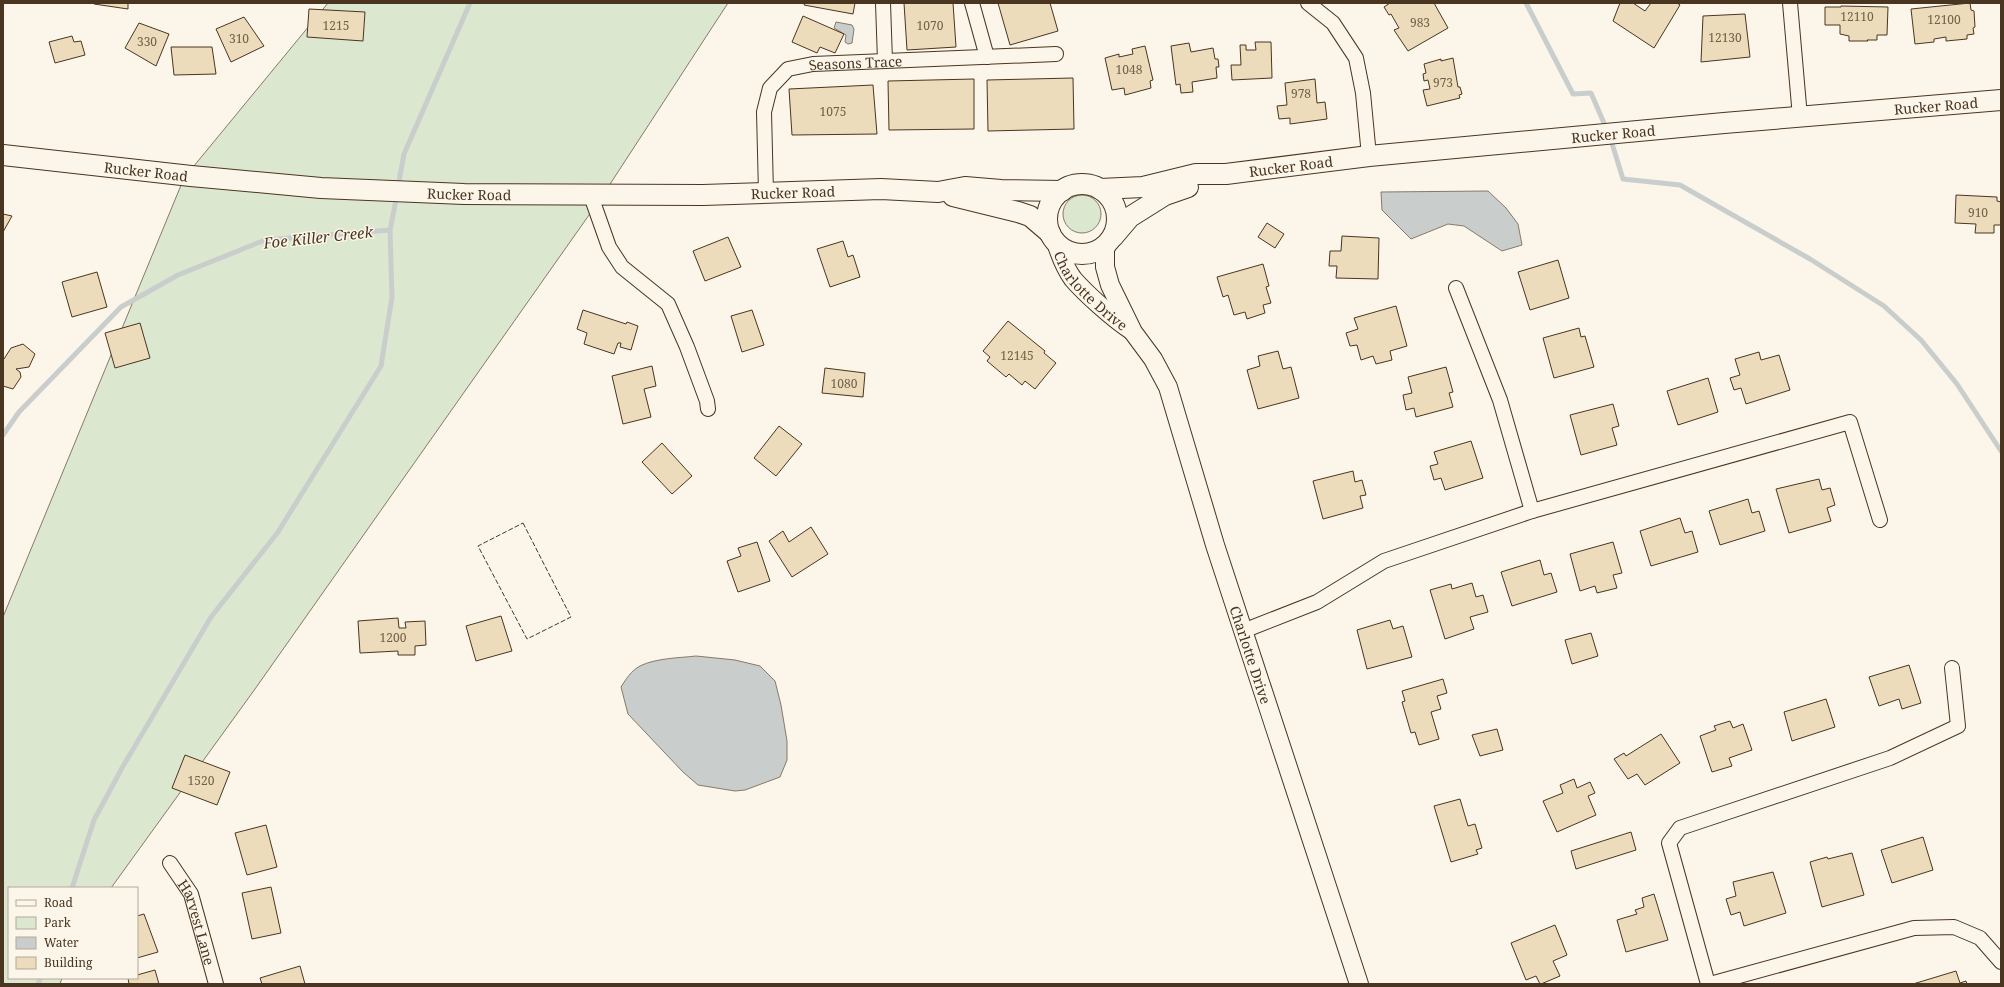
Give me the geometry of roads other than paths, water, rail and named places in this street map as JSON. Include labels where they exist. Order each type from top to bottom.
[{"type":"main road","name":"Rucker Road","points":[[1100,189],[1143,187],[1196,174],[1226,174],[1369,156],[2001,100]]},
{"type":"main road","name":"Rucker Road","points":[[3,155],[191,176],[374,190],[592,196],[766,193],[881,189],[938,192],[1030,216],[1053,238]]},
{"type":"main road","name":"Rucker Road","points":[[1110,240],[1130,217],[1165,196],[1226,174]]},
{"type":"main road","points":[[1087,184],[1100,189],[1108,195],[1114,204],[1117,215],[1117,226],[1110,240],[1096,252],[1085,255],[1073,253],[1062,248],[1053,238],[1047,218],[1050,206],[1056,196],[1062,191],[1076,185],[1087,184]]},
{"type":"main road","name":"Rucker Road","points":[[938,192],[965,187],[1001,190],[1062,191]]},
{"type":"street","points":[[883,3],[885,61]]},
{"type":"street","points":[[972,3],[987,57]]},
{"type":"street","points":[[1308,3],[1333,23],[1356,58],[1363,93],[1369,156]]},
{"type":"street","points":[[1790,3],[1800,117]]},
{"type":"street","name":"Seasons Trace","points":[[766,193],[764,112],[770,88],[788,69],[813,64],[1056,54]]},
{"type":"street","points":[[592,196],[609,247],[622,267],[668,304],[688,347],[707,401],[708,409]]},
{"type":"street","name":"Charlotte Drive","points":[[1053,238],[1061,258],[1073,279],[1119,323],[1133,332]]},
{"type":"street","name":"Charlotte Drive","points":[[1110,240],[1105,266],[1110,285],[1133,332],[1153,359],[1168,387],[1215,545],[1359,984]]},
{"type":"street","points":[[1456,288],[1500,400],[1532,511]]},
{"type":"street","points":[[1243,631],[1317,602],[1384,561],[1532,511],[1850,422],[1880,520]]},
{"type":"street","points":[[1952,668],[1958,726],[1890,758],[1680,828],[1669,843],[1709,984],[1914,928],[1954,927],[1980,938],[2001,962]]},
{"type":"street","name":"Harvest Lane","points":[[170,863],[191,894],[216,984]]},
{"type":"water","points":[[836,22],[852,25],[854,29],[852,43],[848,44],[845,42],[846,35],[834,28]]},
{"type":"water","points":[[1488,191],[1506,208],[1518,224],[1522,245],[1502,251],[1464,226],[1448,224],[1411,239],[1382,210],[1381,192]]},
{"type":"water","points":[[696,656],[735,660],[760,666],[775,681],[787,741],[787,760],[780,777],[745,790],[735,791],[698,785],[683,772],[628,714],[621,687],[634,670],[653,661]]},
{"type":"waterway","name":"Foe Killer Creek","points":[[398,187],[404,154],[470,3]]},
{"type":"waterway","points":[[1526,3],[1573,94],[1591,93],[1607,130]]},
{"type":"waterway","points":[[1610,137],[1623,179],[1680,185],[1810,259],[1884,306],[1921,340],[1957,384],[2001,451]]},
{"type":"waterway","name":"Foe Killer Creek","points":[[3,435],[19,412],[121,307],[178,275],[265,240],[390,230],[397,195]]},
{"type":"waterway","points":[[72,887],[94,820],[122,768],[211,617],[278,532],[381,366],[392,297],[390,230]]},
{"type":"waterway","points":[[38,984],[40,979]]}]
